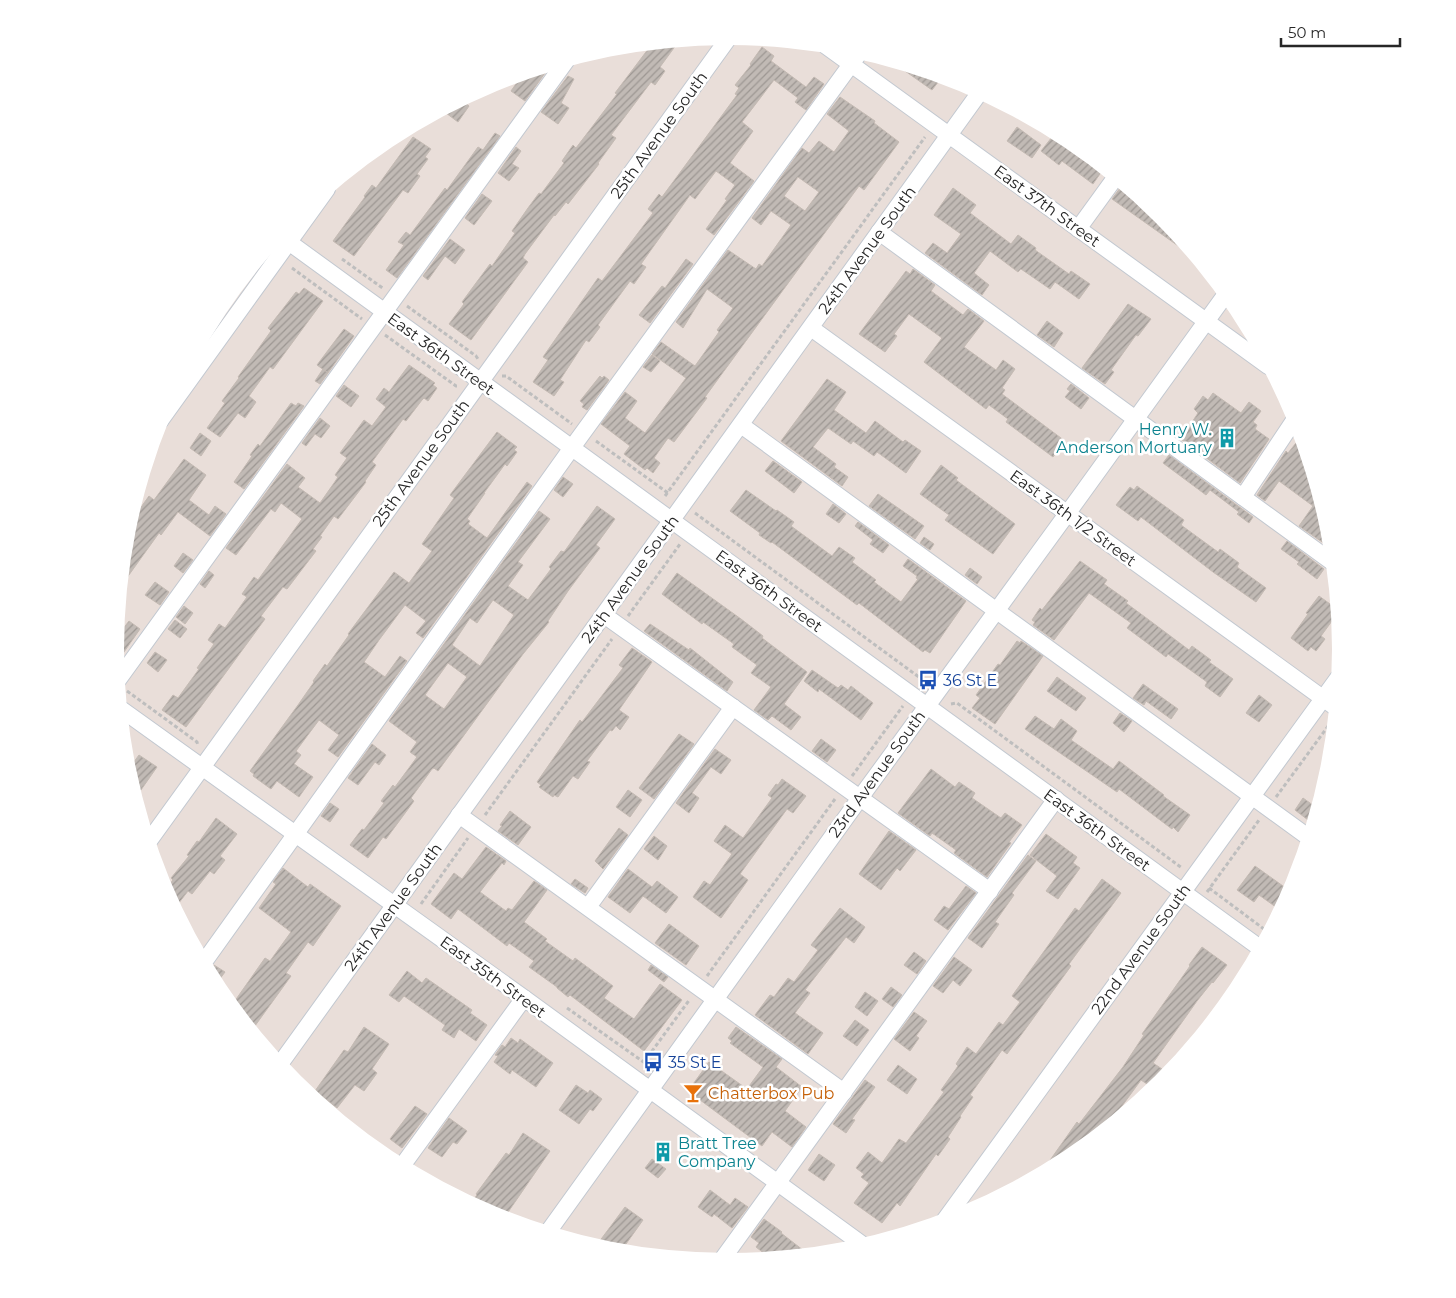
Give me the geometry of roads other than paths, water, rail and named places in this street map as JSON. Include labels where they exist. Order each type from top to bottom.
[{"type":"street","name":"25th Avenue South","points":[[154,835],[723,45]]},
{"type":"street","points":[[208,956],[571,449],[855,59]]},
{"type":"street","name":"East 37th Street","points":[[858,60],[949,134],[1257,358]]},
{"type":"street","points":[[125,681],[384,312],[560,70]]},
{"type":"street","name":"24th Avenue South","points":[[284,1058],[975,98]]},
{"type":"street","points":[[1078,229],[1111,183]]},
{"type":"street","points":[[879,232],[1325,557]]},
{"type":"street","name":"East 36th Street","points":[[285,240],[1255,944]]},
{"type":"street","points":[[185,384],[281,244]]},
{"type":"street","name":"23rd Avenue South","points":[[552,1226],[927,705],[1068,514],[1135,418],[1221,301]]},
{"type":"street","name":"East 36th 1/2 Street","points":[[811,328],[1329,703]]},
{"type":"street","points":[[741,425],[997,609],[1303,833]]},
{"type":"street","points":[[1243,497],[1289,427]]},
{"type":"street","points":[[604,614],[990,891]]},
{"type":"street","name":"22nd Avenue South","points":[[952,1210],[1251,796],[1329,703]]},
{"type":"street","points":[[588,907],[733,707]]},
{"type":"street","name":"East 35th Street","points":[[128,714],[393,906],[524,998],[855,1239]]},
{"type":"street","points":[[727,1253],[1056,799]]},
{"type":"street","points":[[459,815],[844,1092]]},
{"type":"street","points":[[406,1160],[524,998]]},
{"type":"place","name":"Henry W. Anderson Mortuary","points":[[1227,438]]},
{"type":"place","name":"36 St E","points":[[928,680]]},
{"type":"place","name":"35 St E","points":[[653,1062]]},
{"type":"place","name":"Chatterbox Pub","points":[[693,1093]]},
{"type":"place","name":"Bratt Tree Company","points":[[663,1152]]}]
